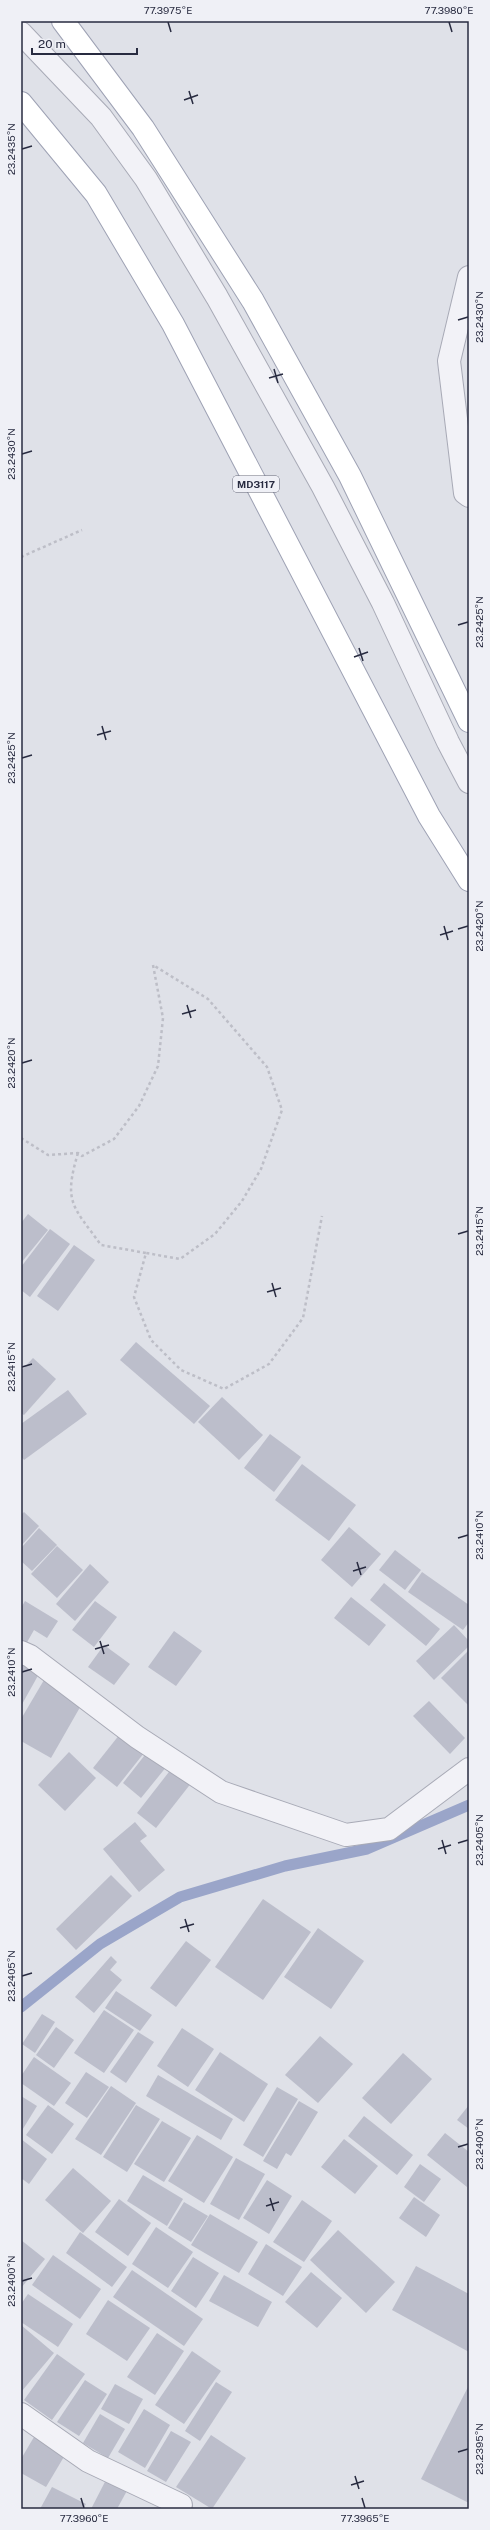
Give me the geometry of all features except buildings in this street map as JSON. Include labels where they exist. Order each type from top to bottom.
[{"type":"main road","points":[[63,21],[144,128],[253,301],[350,476],[469,721]]},
{"type":"main road","name":"MD3117","points":[[21,103],[96,194],[173,324],[429,816],[469,880]]},
{"type":"street","points":[[21,33],[101,117],[146,179],[216,297],[323,486],[383,603],[448,742],[469,782]]},
{"type":"street","points":[[469,277],[449,361],[465,493],[469,496]]},
{"type":"street","points":[[21,1652],[30,1656],[136,1737],[222,1792],[346,1835],[389,1829],[469,1769]]},
{"type":"street","points":[[21,2414],[88,2461],[181,2505]]},
{"type":"path","points":[[21,557],[82,530]]},
{"type":"path","points":[[21,1138],[48,1155],[78,1154],[82,1156],[114,1139],[138,1106],[158,1066],[163,1018],[153,965],[208,999],[267,1067],[282,1110],[261,1169],[242,1201],[215,1234],[180,1259],[101,1245],[77,1212],[70,1196],[70,1179],[78,1154]]},
{"type":"path","points":[[146,1253],[134,1297],[151,1340],[181,1370],[224,1390],[269,1364],[303,1318],[322,1216]]},
{"type":"waterway","points":[[21,2007],[100,1944],[180,1897],[285,1866],[367,1849],[469,1805]]}]
